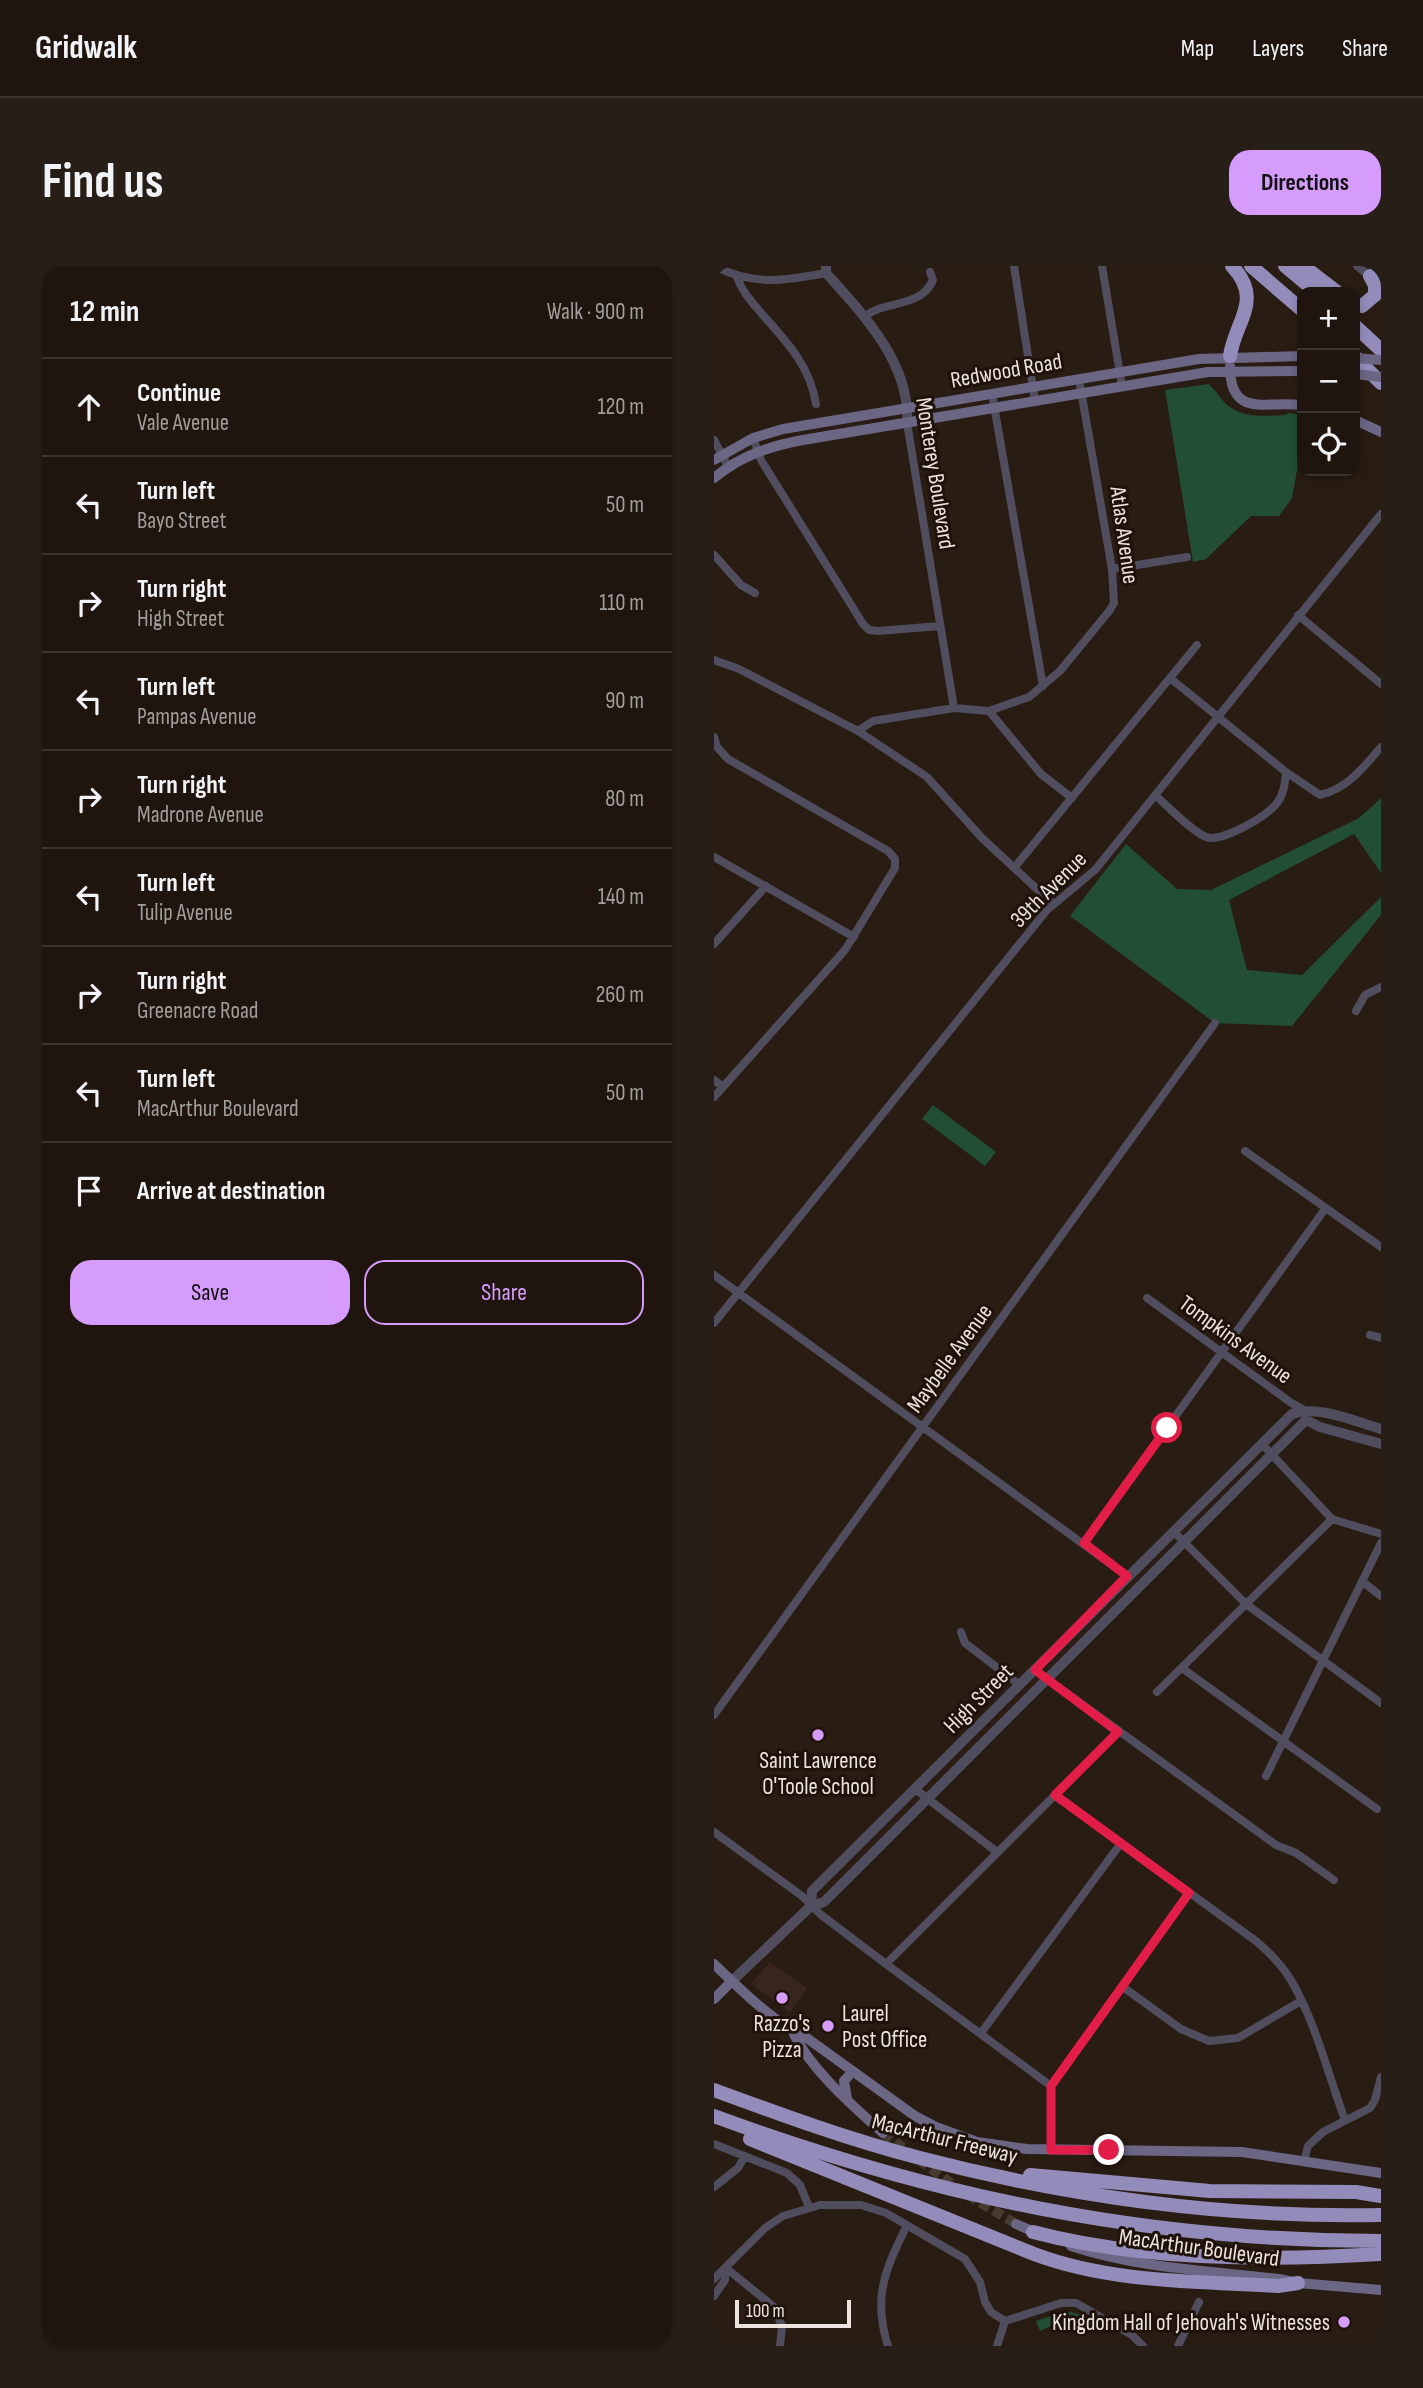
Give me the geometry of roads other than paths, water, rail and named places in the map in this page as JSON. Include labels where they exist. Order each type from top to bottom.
[{"type":"highway","points":[[1230,363],[1248,302],[1244,282],[1233,266]]},
{"type":"highway","points":[[1251,266],[1297,306]]},
{"type":"highway","points":[[1285,266],[1310,287]]},
{"type":"highway","points":[[1303,266],[1330,287]]},
{"type":"highway","points":[[1360,304],[1375,295],[1376,281]]},
{"type":"highway","points":[[1360,306],[1366,309],[1381,308]]},
{"type":"highway","points":[[1360,331],[1381,350]]},
{"type":"highway","points":[[1360,363],[1381,383]]},
{"type":"highway","name":"MacArthur Freeway","points":[[714,2090],[851,2138],[960,2168],[1050,2187],[1179,2205],[1287,2214],[1381,2215]]},
{"type":"highway","points":[[714,2116],[810,2151],[985,2199],[1161,2228],[1244,2236],[1381,2241]]},
{"type":"highway","points":[[714,2122],[789,2156],[1057,2263],[1082,2270],[1133,2277],[1278,2286],[1298,2283]]},
{"type":"highway","points":[[960,2168],[1184,2189],[1356,2192],[1381,2196]]},
{"type":"highway","points":[[1033,2232],[1105,2246],[1215,2256],[1283,2258],[1381,2254]]},
{"type":"main road","name":"Redwood Road","points":[[714,478],[728,466],[778,444],[1122,386],[1230,363],[1297,356]]},
{"type":"main road","points":[[1360,358],[1381,360]]},
{"type":"main road","name":"Redwood Road","points":[[718,457],[753,438],[783,429],[1199,359],[1297,370]]},
{"type":"main road","points":[[1230,363],[1233,390],[1243,401],[1258,405],[1297,405]]},
{"type":"main road","points":[[1360,375],[1381,377]]},
{"type":"main road","points":[[1360,422],[1381,432]]},
{"type":"main road","points":[[714,1964],[793,2032],[804,2036],[902,2108],[952,2134],[1002,2147],[1216,2151],[1381,2173]]},
{"type":"main road","name":"High Street","points":[[714,1999],[732,1981]]},
{"type":"main road","points":[[793,2032],[798,2043],[837,2092],[883,2133]]},
{"type":"main road","points":[[848,2102],[844,2086],[847,2076],[853,2071]]},
{"type":"main road","name":"MacArthur Boulevard","points":[[1016,2224],[1081,2249],[1130,2261],[1298,2283],[1381,2290]]},
{"type":"street","points":[[714,266],[737,277],[783,281],[826,270]]},
{"type":"street","points":[[1014,266],[1035,401]]},
{"type":"street","points":[[1102,266],[1122,386]]},
{"type":"street","points":[[1357,266],[1376,281]]},
{"type":"street","name":"Monterey Boulevard","points":[[826,270],[865,316],[900,373],[908,408],[907,423],[954,708]]},
{"type":"street","points":[[865,316],[874,309],[919,299],[933,280],[930,272]]},
{"type":"street","points":[[737,277],[742,290],[806,368],[816,404]]},
{"type":"street","name":"Atlas Avenue","points":[[858,731],[873,721],[954,708],[989,711],[1029,697],[1060,671],[1110,610],[1114,603],[1112,569],[1079,379]]},
{"type":"street","points":[[992,394],[1043,686]]},
{"type":"street","points":[[753,438],[761,460],[863,624],[869,630],[878,631],[940,626]]},
{"type":"street","points":[[714,440],[718,457],[728,466]]},
{"type":"street","name":"39th Avenue","points":[[714,1323],[1053,904],[1095,870],[1381,514]]},
{"type":"street","points":[[714,555],[741,585],[755,593]]},
{"type":"street","points":[[1112,569],[1187,557]]},
{"type":"street","points":[[1298,615],[1381,684]]},
{"type":"street","points":[[1014,868],[1197,645]]},
{"type":"street","points":[[714,660],[739,669],[858,731],[927,777],[982,838],[1053,904]]},
{"type":"street","points":[[1170,678],[1286,772],[1320,795],[1333,792],[1360,773],[1381,747]]},
{"type":"street","points":[[989,711],[1041,774],[1072,798]]},
{"type":"street","points":[[714,737],[717,747],[728,759],[888,851],[895,859],[895,868],[854,937],[714,1097]]},
{"type":"street","points":[[1156,796],[1203,836],[1214,840],[1224,838],[1270,811],[1279,802],[1286,772]]},
{"type":"street","points":[[714,857],[854,937]]},
{"type":"street","points":[[714,944],[766,886]]},
{"type":"street","points":[[1356,1011],[1365,995],[1381,988]]},
{"type":"street","name":"Maybelle Avenue","points":[[714,1715],[1215,1023]]},
{"type":"street","points":[[714,1080],[723,1087]]},
{"type":"street","points":[[1245,1151],[1381,1247]]},
{"type":"street","points":[[1084,1543],[1325,1209]]},
{"type":"street","points":[[714,1275],[1127,1576]]},
{"type":"street","name":"Tompkins Avenue","points":[[1147,1298],[1320,1427],[1381,1444]]},
{"type":"street","points":[[1370,1335],[1381,1338]]},
{"type":"street","name":"Tompkins Avenue","points":[[1305,1415],[1325,1413],[1381,1429]]},
{"type":"street","name":"High Street","points":[[811,1906],[812,1891],[1127,1576],[1292,1414],[1305,1415]]},
{"type":"street","name":"High Street","points":[[732,1981],[811,1906],[824,1902],[1271,1454],[1305,1415]]},
{"type":"street","points":[[1262,1444],[1332,1518],[1381,1534]]},
{"type":"street","points":[[1157,1692],[1332,1518]]},
{"type":"street","points":[[1173,1531],[1246,1604],[1381,1703]]},
{"type":"street","points":[[1266,1776],[1381,1543]]},
{"type":"street","points":[[1363,1583],[1381,1596]]},
{"type":"street","points":[[961,1632],[965,1643],[1020,1685]]},
{"type":"street","points":[[1182,1668],[1377,1809]]},
{"type":"street","points":[[1035,1670],[1276,1845],[1296,1853],[1334,1880]]},
{"type":"street","points":[[886,1964],[1118,1732]]},
{"type":"street","points":[[915,1789],[998,1852]]},
{"type":"street","points":[[1055,1795],[1269,1952],[1292,1982],[1301,2001],[1345,2120]]},
{"type":"street","points":[[714,1832],[1051,2086]]},
{"type":"street","points":[[981,2034],[1121,1843]]},
{"type":"street","points":[[1051,2150],[1051,2086],[1189,1893]]},
{"type":"street","points":[[1123,1987],[1181,2029],[1209,2041],[1238,2038],[1301,2001]]},
{"type":"street","points":[[1304,2161],[1308,2146],[1313,2140],[1370,2108],[1381,2077]]},
{"type":"street","points":[[714,2144],[797,2180],[809,2207]]},
{"type":"street","points":[[714,2188],[738,2168],[745,2156]]},
{"type":"street","points":[[714,2278],[765,2228],[783,2216],[809,2207],[842,2204],[861,2206],[886,2213],[965,2259],[980,2282],[985,2302],[991,2312],[1005,2321]]},
{"type":"street","points":[[888,2346],[881,2323],[880,2298],[887,2267],[907,2225]]},
{"type":"street","points":[[714,2296],[725,2280],[726,2268]]},
{"type":"street","points":[[726,2268],[774,2307],[782,2326],[780,2346]]},
{"type":"street","points":[[1178,2346],[1199,2302]]},
{"type":"street","points":[[1005,2321],[1062,2303],[1076,2303],[1132,2335],[1143,2346]]},
{"type":"street","points":[[997,2346],[1005,2321]]},
{"type":"tunnel","points":[[883,2133],[963,2192],[1016,2224]]},
{"type":"place","name":"Saint Lawrence O'Toole School","points":[[818,1735]]},
{"type":"place","name":"Razzo's Pizza","points":[[782,1998]]},
{"type":"place","name":"Laurel Post Office","points":[[828,2026]]},
{"type":"place","name":"Kingdom Hall of Jehovah's Witnesses","points":[[1344,2322]]}]
